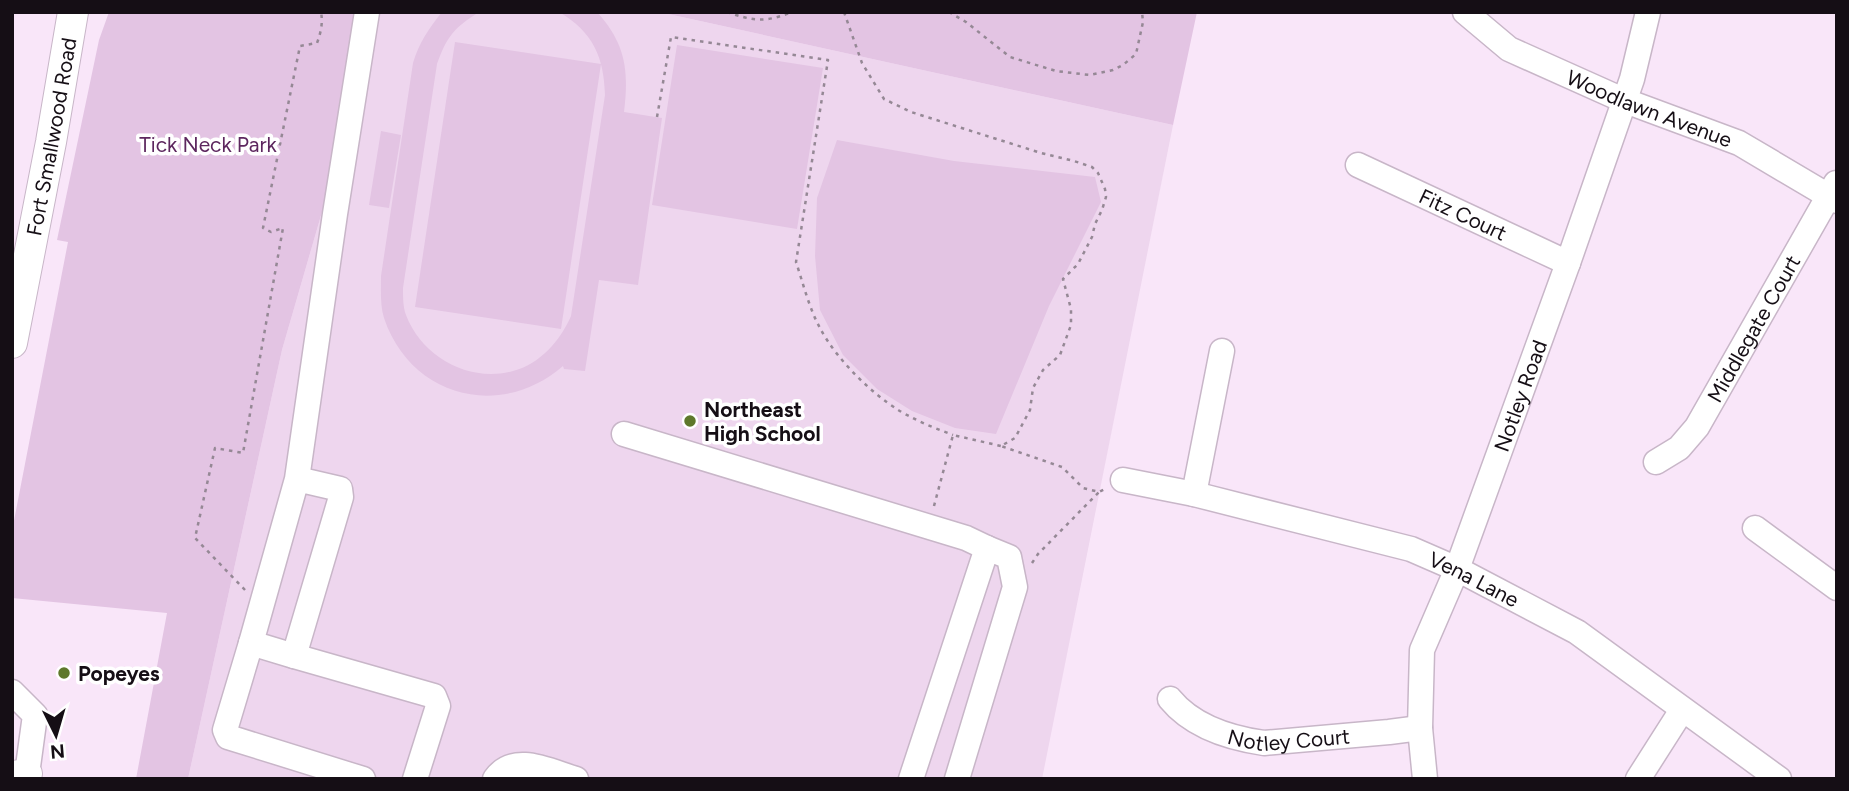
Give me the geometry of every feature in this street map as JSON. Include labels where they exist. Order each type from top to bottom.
[{"type":"main road","name":"Fort Smallwood Road","points":[[12,343],[73,12]]},
{"type":"street","points":[[363,779],[228,737],[225,730],[297,479],[367,12]]},
{"type":"street","name":"Woodlawn Avenue","points":[[1465,12],[1509,49],[1623,100],[1739,143],[1834,192]]},
{"type":"street","name":"Notley Road","points":[[1425,779],[1420,728],[1422,650],[1457,569],[1568,263],[1632,79],[1648,12]]},
{"type":"street","name":"Fitz Court","points":[[1358,165],[1568,263]]},
{"type":"street","name":"Middlegate Court","points":[[1656,462],[1679,448],[1697,428],[1834,192]]},
{"type":"street","points":[[1194,494],[1222,351]]},
{"type":"street","points":[[624,434],[966,538],[1009,557],[1015,587],[957,779]]},
{"type":"street","points":[[294,656],[341,497],[340,489],[297,479]]},
{"type":"street","name":"Vena Lane","points":[[1123,480],[1194,494],[1411,549],[1457,569],[1577,632],[1779,779]]},
{"type":"street","points":[[1755,528],[1837,588]]},
{"type":"street","points":[[911,779],[987,548]]},
{"type":"street","points":[[251,643],[435,696],[438,706],[415,779]]},
{"type":"street","points":[[12,692],[35,715],[24,775]]},
{"type":"street","name":"Notley Court","points":[[1170,699],[1179,710],[1200,725],[1244,740],[1264,743],[1420,728]]},
{"type":"street","points":[[1638,779],[1682,710]]},
{"type":"street","points":[[495,779],[510,765],[523,763],[576,779]]},
{"type":"path","points":[[264,598],[248,593],[195,538],[215,448],[243,453],[283,228],[271,232],[263,228],[300,46],[317,43],[323,19],[321,12]]},
{"type":"path","points":[[727,12],[750,20],[775,19],[792,12]]},
{"type":"path","points":[[844,12],[862,63],[884,99],[922,116],[1092,167],[1098,173],[1105,189],[1106,197],[1095,224],[1093,237],[1078,264],[1063,279],[1071,309],[1071,326],[1060,355],[1043,370],[1033,388],[1030,410],[1015,438],[1001,446]]},
{"type":"path","points":[[949,12],[1010,57],[1056,71],[1090,75],[1123,65],[1136,54],[1143,22],[1142,12]]},
{"type":"path","points":[[657,117],[671,37],[828,60],[796,261],[820,329],[848,367],[883,399],[911,418],[953,435],[1001,446],[1062,467],[1083,488],[1099,492]]},
{"type":"path","points":[[928,527],[953,435]]},
{"type":"path","points":[[1015,587],[1038,554],[1099,492],[1123,480]]},
{"type":"shaded area","name":"Northeast High School","points":[[380,12],[659,12],[1173,125],[1042,779],[188,779],[282,350]]},
{"type":"green space","name":"Tick Neck Park","points":[[109,12],[380,12],[282,350],[188,779],[136,779],[167,613],[12,598],[12,531],[68,242],[57,240],[99,40]]},
{"type":"green space","points":[[442,12],[479,12],[452,34],[437,64],[403,295],[405,312],[413,330],[435,354],[449,363],[480,373],[496,374],[523,368],[548,350],[571,316],[605,95],[602,69],[594,47],[580,28],[559,12],[597,12],[620,47],[626,84],[624,112],[662,118],[638,285],[599,280],[585,371],[564,369],[563,366],[539,383],[513,393],[486,396],[460,392],[436,383],[415,367],[397,345],[383,313],[381,276],[413,63],[425,36]]},
{"type":"green space","points":[[659,12],[1197,12],[1173,125]]},
{"type":"green space","points":[[455,42],[601,64],[561,329],[415,307]]},
{"type":"green space","points":[[677,45],[823,68],[797,229],[652,205]]},
{"type":"green space","points":[[381,131],[401,135],[389,208],[369,205]]},
{"type":"green space","points":[[837,140],[954,161],[1095,177],[1101,202],[1049,306],[996,434],[955,428],[912,411],[877,389],[843,355],[820,310],[815,256],[817,198]]},
{"type":"place","name":"Northeast High School","points":[[690,421]]},
{"type":"place","name":"Popeyes","points":[[64,673]]}]
